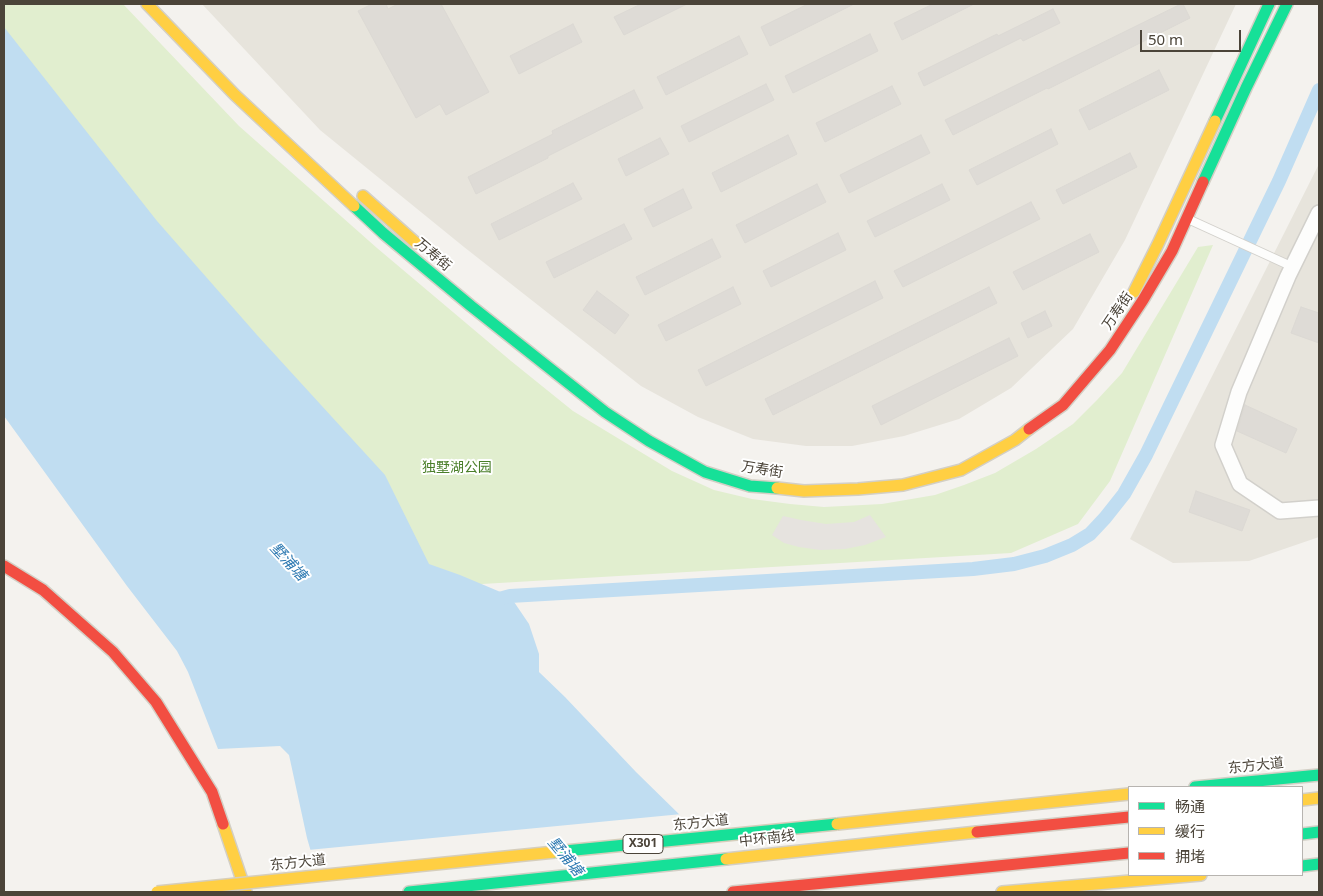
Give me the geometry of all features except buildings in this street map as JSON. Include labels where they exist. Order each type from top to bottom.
[{"type":"main road","name":"万寿街","points":[[146,4],[236,95],[383,233],[478,312],[605,412],[649,441],[705,472],[750,486],[804,491],[903,485],[961,470],[1015,440],[1063,405],[1110,350],[1172,251],[1246,88],[1287,4]]},
{"type":"main road","points":[[162,4],[195,38]]},
{"type":"main road","name":"万寿街","points":[[1072,377],[1091,360],[1130,301],[1269,4]]},
{"type":"main road","name":"万寿街","points":[[352,185],[424,251]]},
{"type":"main road","name":"万寿街","points":[[454,277],[505,318]]},
{"type":"main road","points":[[549,353],[608,401],[663,436]]},
{"type":"main road","points":[[1013,428],[1027,417]]},
{"type":"main road","points":[[823,479],[857,480],[900,477],[943,463]]},
{"type":"main road","points":[[4,566],[43,590],[113,652],[156,702],[212,792],[246,892]]},
{"type":"main road","name":"东方大道","points":[[1205,786],[1319,774]]},
{"type":"main road","name":"东方大道","points":[[157,892],[1128,794]]},
{"type":"main road","points":[[1303,800],[1319,798]]},
{"type":"main road","name":"中环南线","points":[[409,892],[1128,817]]},
{"type":"main road","points":[[1303,834],[1319,832]]},
{"type":"main road","points":[[733,892],[1128,852]]},
{"type":"main road","points":[[1303,866],[1319,864]]},
{"type":"main road","points":[[1002,892],[1188,876]]},
{"type":"street","points":[[1319,213],[1293,267],[1240,392],[1223,445],[1240,484],[1280,511],[1319,508]]},
{"type":"lane","points":[[1187,218],[1293,267]]},
{"type":"shaded area","points":[[202,4],[1236,4],[1125,240],[1073,329],[1011,388],[959,419],[904,436],[852,446],[806,446],[753,439],[698,417],[641,386],[464,247],[320,130]]},
{"type":"shaded area","points":[[1319,164],[1319,537],[1249,561],[1173,563],[1130,539]]},
{"type":"shaded area","points":[[870,515],[886,537],[865,545],[845,549],[820,550],[784,543],[772,535],[783,516],[826,524],[854,522]]},
{"type":"green space","name":"独墅湖公园","points":[[4,4],[123,4],[239,126],[377,248],[573,411],[672,471],[714,490],[752,499],[824,507],[882,504],[935,495],[995,473],[1073,424],[1097,400],[1122,373],[1198,247],[1213,245],[1110,481],[1078,524],[1011,553],[482,584],[441,596],[4,96]]},
{"type":"water","name":"墅浦塘","points":[[4,27],[157,221],[257,335],[385,475],[429,564],[510,596],[529,624],[539,654],[539,672],[684,819],[374,892],[374,889],[318,876],[307,838],[289,755],[280,746],[218,749],[188,672],[177,651],[127,586],[4,416]]},
{"type":"pier","points":[[682,814],[758,892],[372,892],[317,878],[308,850]]},
{"type":"waterway","points":[[492,601],[510,596],[973,569],[1014,564],[1045,556],[1072,545],[1090,534],[1124,494],[1146,455],[1279,181],[1319,90]]},
{"type":"traffic: fast","points":[[1215,121],[1269,4]]},
{"type":"traffic: fast","points":[[1203,182],[1287,4]]},
{"type":"traffic: fast","points":[[354,206],[383,233],[471,306],[605,412],[649,441],[705,472],[750,486],[777,488]]},
{"type":"traffic: fast","points":[[1205,786],[1319,775]]},
{"type":"traffic: fast","points":[[555,852],[837,824]]},
{"type":"traffic: fast","points":[[1303,834],[1319,832]]},
{"type":"traffic: fast","points":[[409,892],[726,859]]},
{"type":"traffic: fast","points":[[1303,866],[1319,864]]},
{"type":"traffic: slow","points":[[147,4],[235,95],[354,206]]},
{"type":"traffic: slow","points":[[1134,292],[1215,121]]},
{"type":"traffic: slow","points":[[363,196],[416,243]]},
{"type":"traffic: slow","points":[[777,488],[804,491],[903,485],[961,470],[1015,440],[1029,429]]},
{"type":"traffic: slow","points":[[837,824],[1128,794]]},
{"type":"traffic: slow","points":[[1303,800],[1319,798]]},
{"type":"traffic: slow","points":[[223,824],[246,892]]},
{"type":"traffic: slow","points":[[726,859],[977,832]]},
{"type":"traffic: slow","points":[[157,892],[555,852]]},
{"type":"traffic: slow","points":[[1002,892],[1189,876]]},
{"type":"traffic: jam","points":[[1029,429],[1063,405],[1110,350],[1172,251],[1203,182]]},
{"type":"traffic: jam","points":[[4,566],[43,590],[113,652],[156,702],[212,792],[223,824]]},
{"type":"traffic: jam","points":[[977,832],[1128,817]]},
{"type":"traffic: jam","points":[[733,892],[1128,853]]}]
